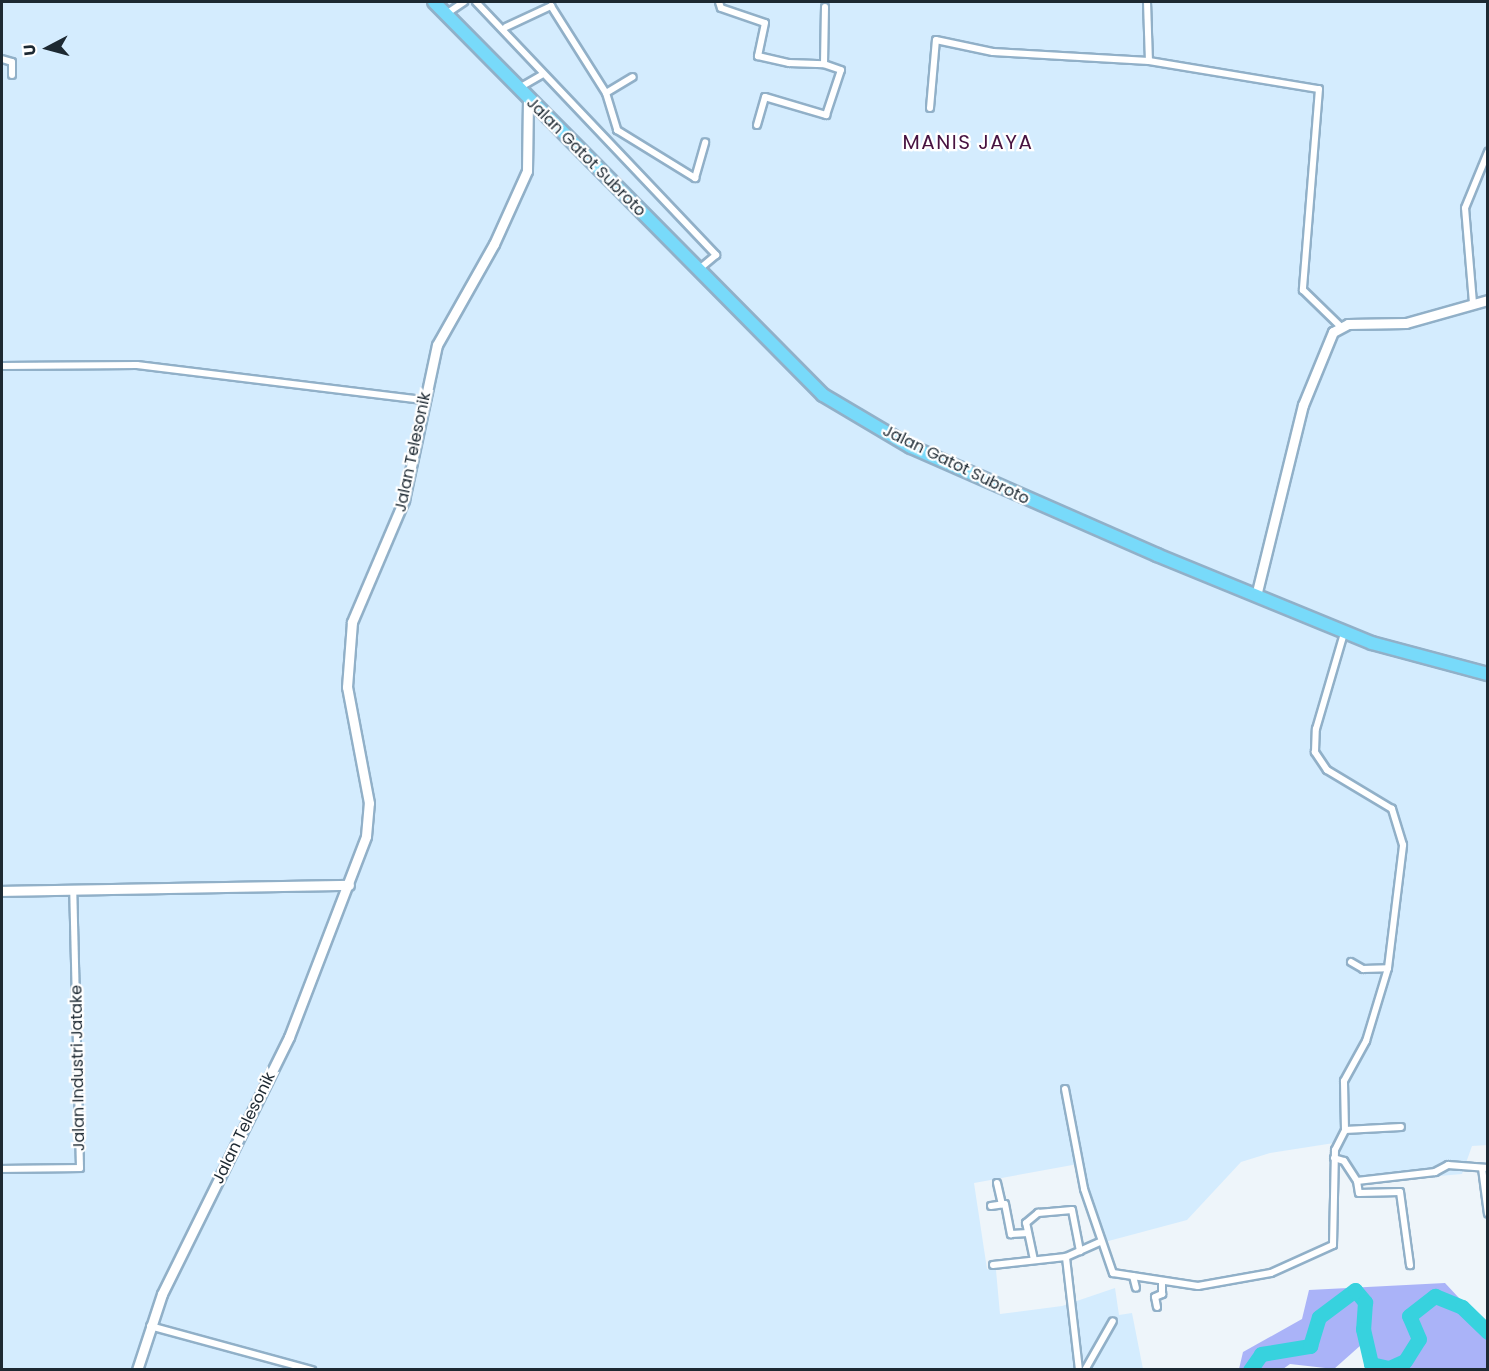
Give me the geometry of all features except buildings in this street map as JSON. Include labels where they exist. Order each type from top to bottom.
[{"type":"highway","name":"Jalan Gatot Subroto","points":[[434,2],[823,395],[901,441],[1344,633],[1439,664],[1488,674]]},
{"type":"street","points":[[446,14],[464,2]]},
{"type":"street","points":[[476,2],[506,27],[543,74],[716,255],[698,270]]},
{"type":"street","points":[[719,2],[721,8],[765,23],[759,57],[824,64],[841,70],[826,116],[765,97],[757,125]]},
{"type":"street","points":[[1147,2],[1149,61]]},
{"type":"street","points":[[506,27],[551,6],[606,93],[617,130],[695,178],[705,142]]},
{"type":"street","points":[[824,64],[825,7]]},
{"type":"street","points":[[930,108],[936,40],[993,52],[1149,61],[1319,88],[1303,290],[1340,326]]},
{"type":"street","points":[[2,59],[12,62],[12,75]]},
{"type":"street","points":[[519,88],[543,74]]},
{"type":"street","points":[[606,93],[633,77]]},
{"type":"street","name":"Jalan Telesonik","points":[[137,1370],[148,1325],[289,1037],[349,885],[370,812],[347,687],[352,622],[401,511],[423,400],[443,330],[524,180],[528,98]]},
{"type":"street","points":[[1473,303],[1465,208],[1488,152]]},
{"type":"street","points":[[1256,596],[1303,405],[1332,332],[1340,326],[1406,323],[1488,300]]},
{"type":"street","points":[[2,366],[137,365],[423,400]]},
{"type":"street","points":[[1065,1089],[1084,1189],[1100,1242],[1113,1273],[1198,1286],[1271,1273],[1332,1246],[1334,1158],[1345,1130],[1344,1081],[1366,1041],[1388,968],[1401,825],[1385,802],[1327,770],[1315,752],[1316,729],[1344,633]]},
{"type":"street","points":[[2,891],[349,885]]},
{"type":"street","name":"Jalan Industri Jatake","points":[[2,1169],[80,1168],[73,890]]},
{"type":"street","points":[[1351,962],[1363,969],[1388,968]]},
{"type":"street","points":[[1345,1130],[1401,1127]]},
{"type":"street","points":[[1334,1158],[1344,1161],[1357,1181],[1359,1193],[1400,1192],[1410,1265]]},
{"type":"street","points":[[1357,1181],[1435,1172],[1448,1165],[1485,1168],[1488,1214]]},
{"type":"street","points":[[997,1183],[1011,1234],[1028,1233]]},
{"type":"street","points":[[991,1206],[1002,1204]]},
{"type":"street","points":[[1034,1260],[1026,1223],[1033,1214],[1072,1210],[1080,1251]]},
{"type":"street","points":[[993,1265],[1066,1257],[1100,1242]]},
{"type":"street","points":[[1066,1257],[1079,1370]]},
{"type":"street","points":[[1133,1276],[1136,1288]]},
{"type":"street","points":[[1157,1307],[1155,1297],[1162,1294],[1162,1282]]},
{"type":"street","points":[[1085,1370],[1113,1321]]},
{"type":"street","points":[[148,1325],[312,1370]]},
{"type":"shaded area","points":[[2,2],[1487,2],[1488,1145],[1472,1146],[1462,1174],[1359,1183],[1334,1143],[1270,1153],[1241,1162],[1187,1220],[1101,1243],[1078,1164],[974,1183],[987,1269],[996,1270],[1000,1314],[1062,1306],[1115,1288],[1119,1315],[1132,1313],[1143,1369],[2,1370]]},
{"type":"shaded area","points":[[1445,1283],[1487,1328],[1487,1369],[1379,1369],[1361,1345],[1334,1369],[1290,1364],[1283,1369],[1239,1369],[1243,1352],[1302,1319],[1309,1290]]},
{"type":"waterway","points":[[1250,1370],[1261,1354],[1310,1346],[1319,1317],[1355,1290],[1365,1302],[1363,1329],[1371,1364],[1389,1368],[1405,1361],[1419,1339],[1409,1316],[1435,1296],[1462,1307],[1488,1332]]},
{"type":"district","name":"MANIS JAYA","points":[[968,142]]}]
